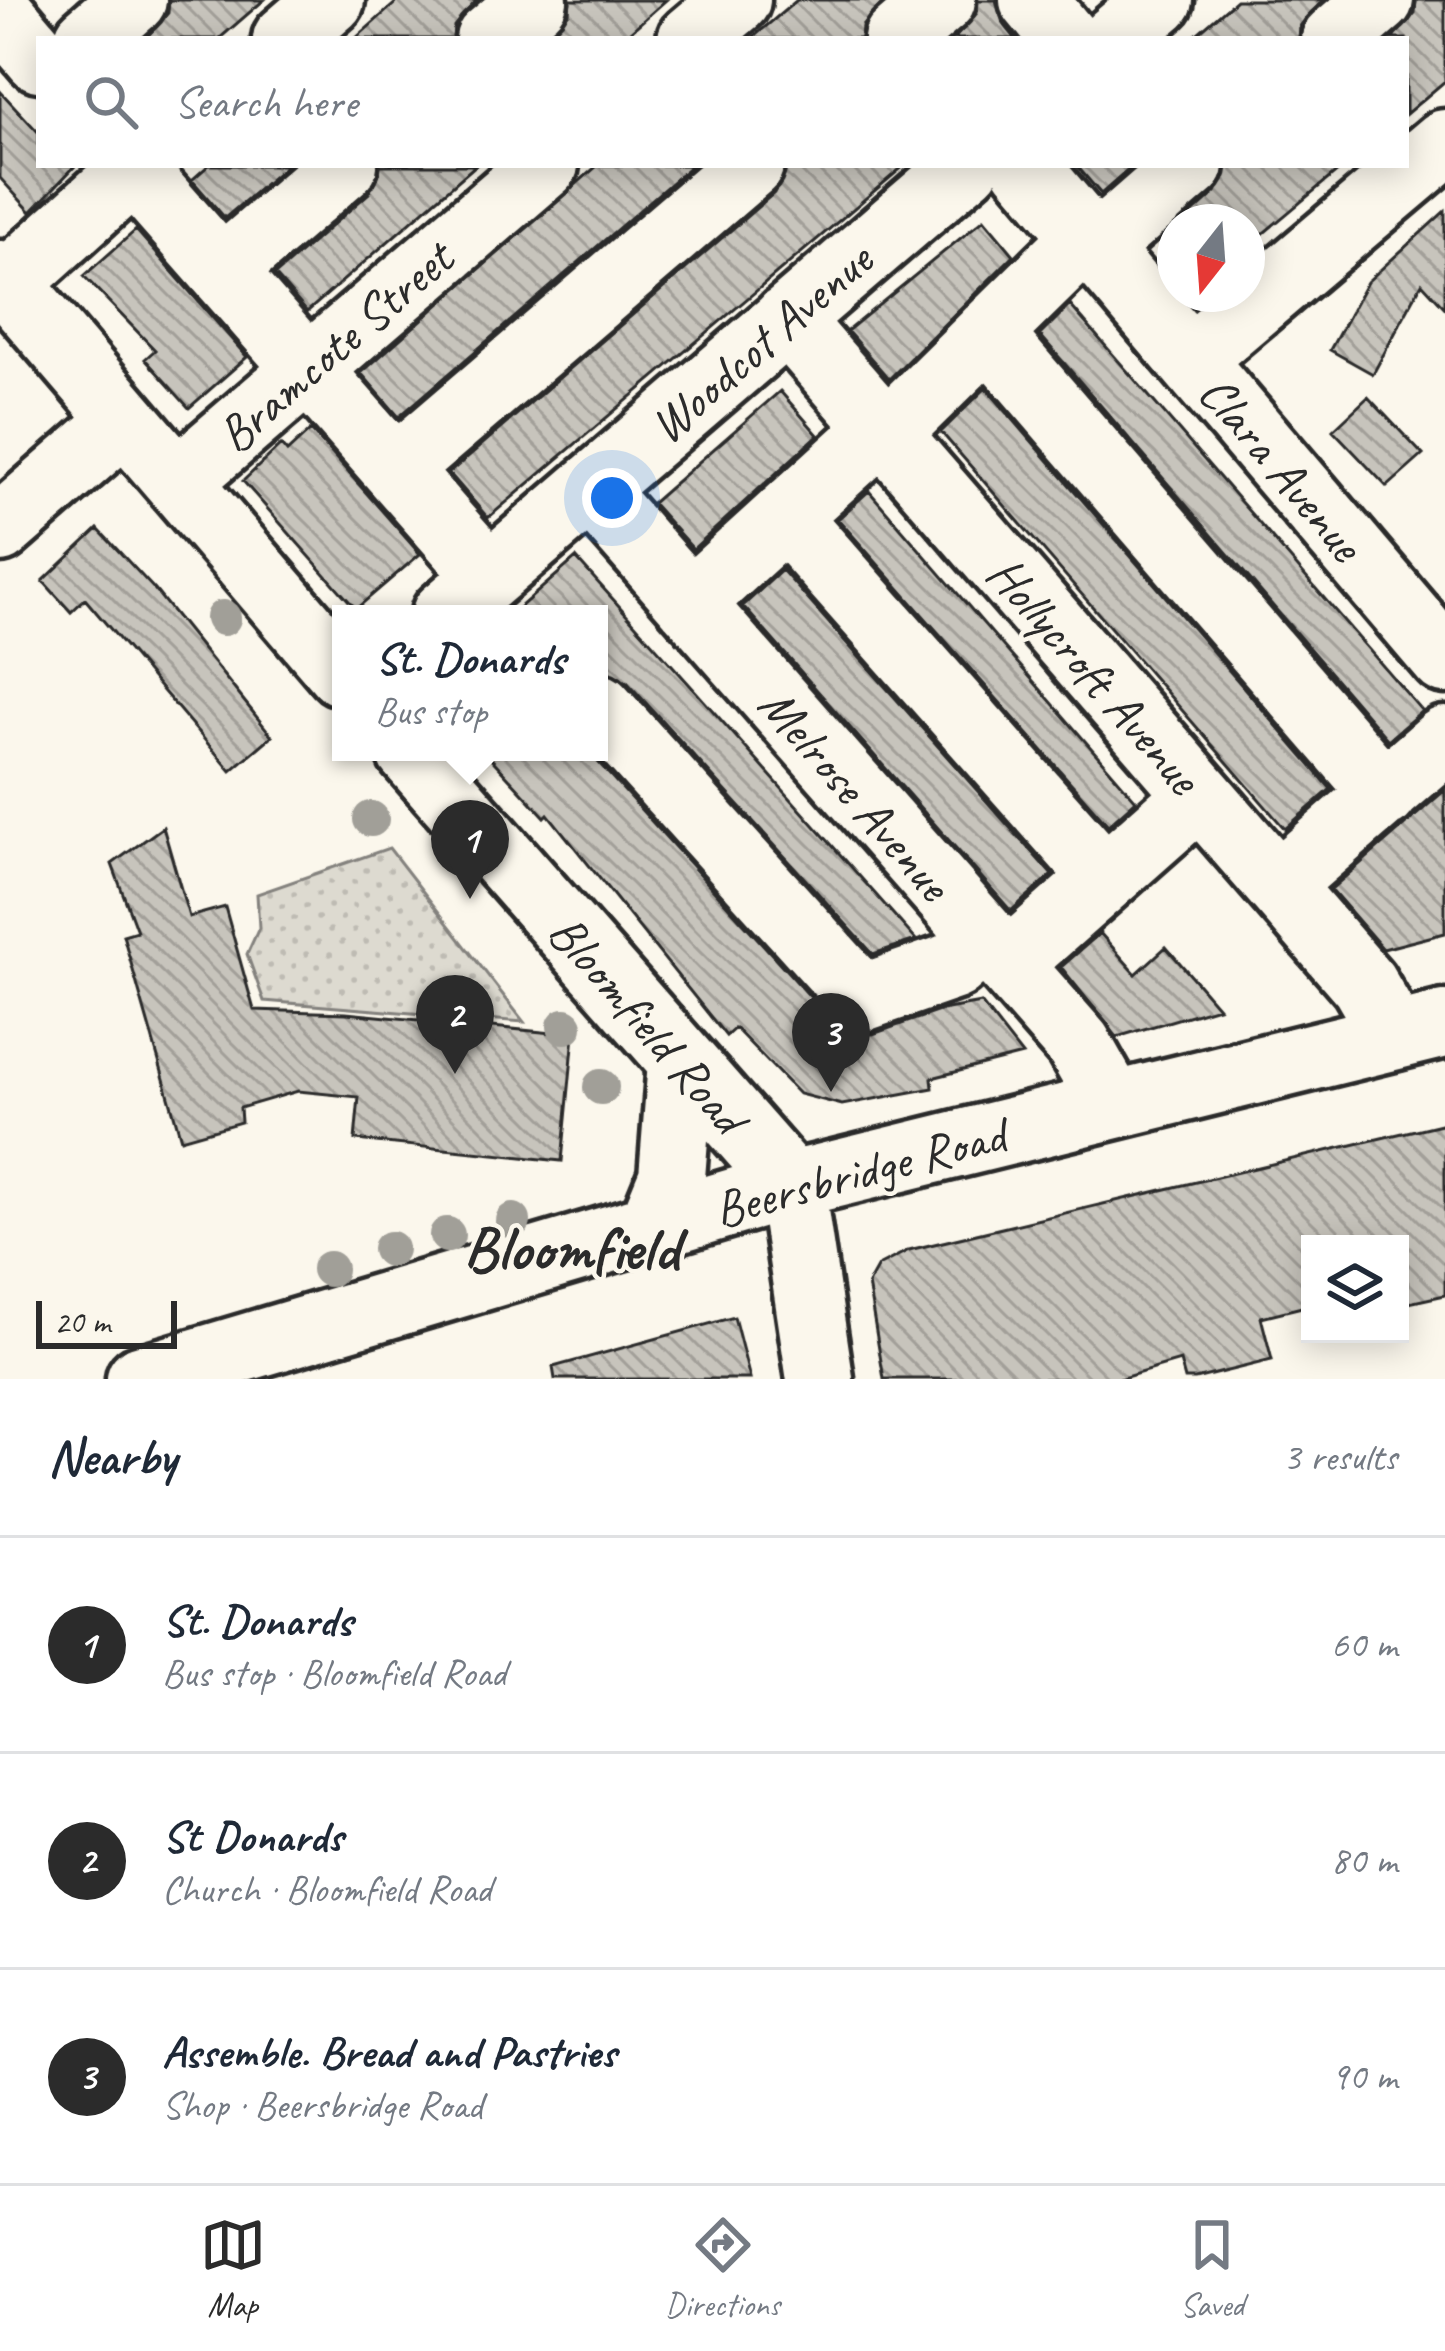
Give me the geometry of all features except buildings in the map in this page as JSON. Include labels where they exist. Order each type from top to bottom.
[{"type":"street","points":[[91,36],[133,0]]},
{"type":"street","points":[[289,36],[331,0]]},
{"type":"street","points":[[492,36],[534,0]]},
{"type":"street","points":[[694,36],[736,0]]},
{"type":"street","points":[[900,36],[942,0]]},
{"type":"street","points":[[1033,0],[1063,36]]},
{"type":"street","points":[[1118,36],[1160,0]]},
{"type":"street","points":[[1338,36],[1380,0]]},
{"type":"street","points":[[0,12],[36,54]]},
{"type":"street","points":[[1190,359],[1445,143]]},
{"type":"street","points":[[133,168],[4,278],[332,661]]},
{"type":"street","points":[[135,168],[396,469],[467,595]]},
{"type":"street","points":[[223,270],[341,168]]},
{"type":"street","name":"Bramcote Street","points":[[178,481],[542,168]]},
{"type":"street","points":[[396,469],[747,168]]},
{"type":"street","name":"Woodcot Avenue","points":[[467,595],[964,168]]},
{"type":"street","name":"Clara Avenue","points":[[1027,168],[1439,642]]},
{"type":"street","points":[[690,603],[1089,243],[1187,168]]},
{"type":"street","name":"Hollycroft Avenue","points":[[788,319],[1364,984],[1419,1030]]},
{"type":"street","points":[[988,333],[1384,794]]},
{"type":"street","points":[[0,529],[125,420]]},
{"type":"street","name":"Melrose Avenue","points":[[590,489],[1078,1044],[1112,1104]]},
{"type":"street","points":[[785,516],[1106,878]]},
{"type":"street","points":[[608,716],[862,998],[996,951],[1106,878],[1199,794]]},
{"type":"street","points":[[1278,885],[1445,740]]},
{"type":"street","name":"Bloomfield Road","points":[[418,761],[791,1185]]},
{"type":"street","name":"Beersbridge Road","points":[[140,1379],[791,1185],[1419,1030]]},
{"type":"street","points":[[651,1228],[672,1177],[681,1063]]},
{"type":"street","points":[[791,1185],[820,1379]]},
{"type":"shaded area","points":[[389,848],[524,1022],[264,1001],[247,954],[259,928],[257,894]]},
{"type":"place","name":"St. Donards","points":[[470,899]]},
{"type":"place","name":"St Donards","points":[[455,1074]]},
{"type":"place","name":"Assemble. Bread and Pastries","points":[[831,1092]]},
{"type":"district","name":"Bloomfield","points":[[571,1247]]}]
